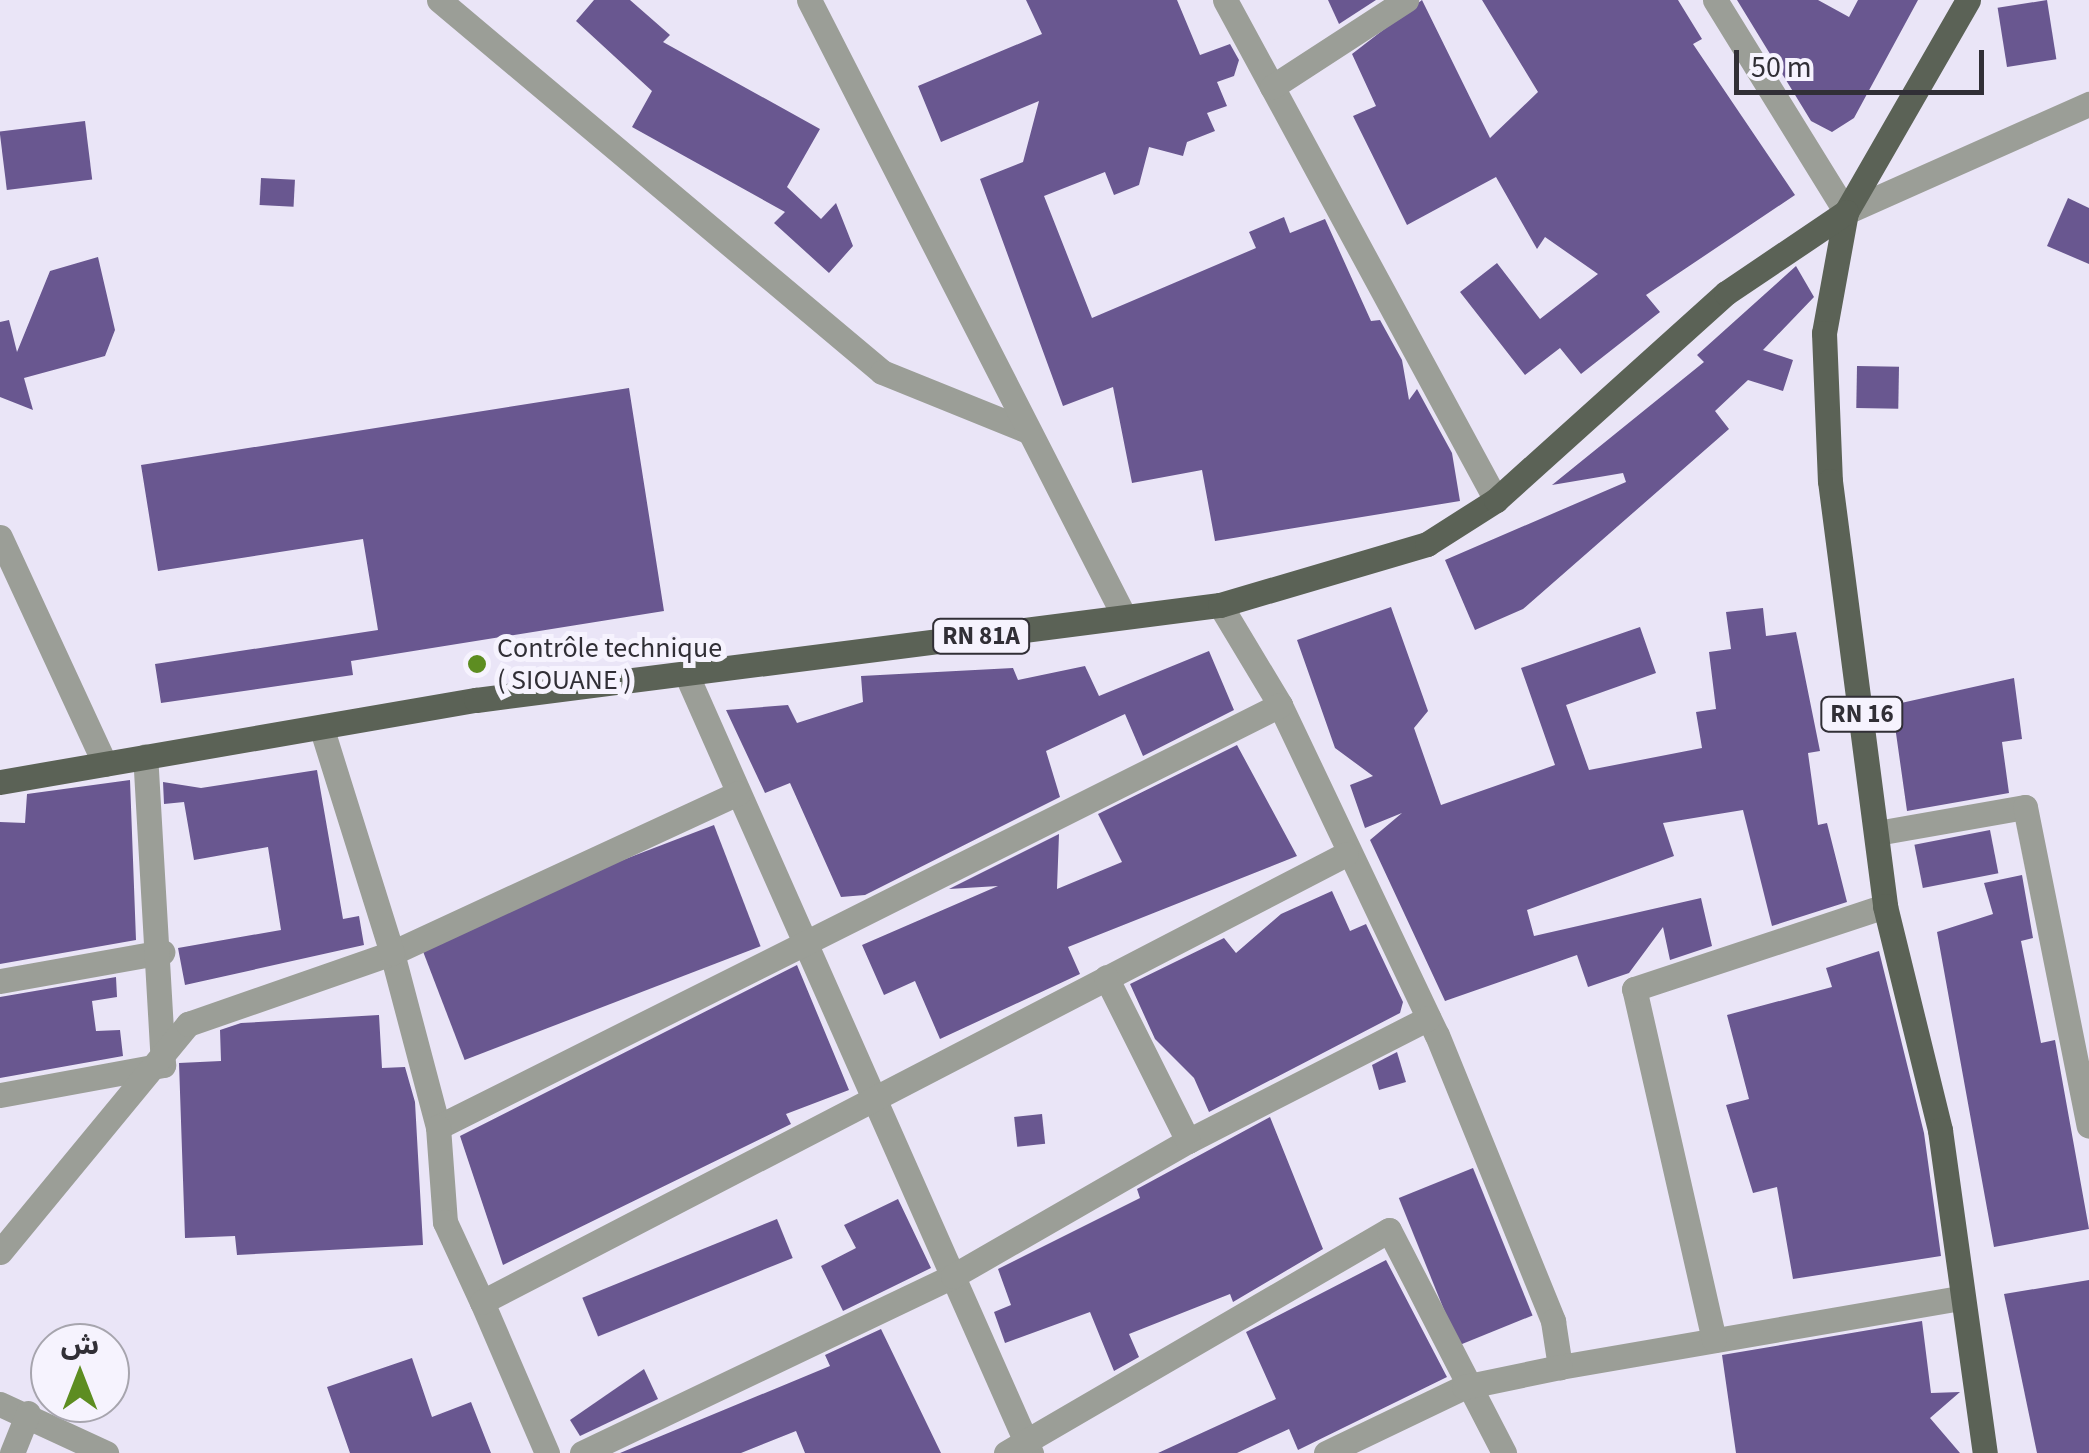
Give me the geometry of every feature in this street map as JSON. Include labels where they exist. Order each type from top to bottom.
[{"type":"main road","name":"RN 16","points":[[1968,0],[1846,212],[1824,334],[1830,481],[1885,906],[1940,1130],[1959,1298],[1985,1453]]},
{"type":"main road","name":"RN 81A","points":[[0,782],[321,727],[1220,604],[1427,544],[1496,500],[1726,294],[1846,212]]},
{"type":"street","points":[[439,0],[882,372],[1028,431]]},
{"type":"street","points":[[809,0],[1124,616]]},
{"type":"street","points":[[1226,0],[1496,500]]},
{"type":"street","points":[[1272,87],[1406,0]]},
{"type":"street","points":[[1715,0],[1846,212],[2089,104]]},
{"type":"street","points":[[0,537],[105,764]]},
{"type":"street","points":[[1220,604],[1280,704],[1346,854],[1428,1018],[1553,1321],[1560,1367]]},
{"type":"street","points":[[688,678],[952,1276],[1021,1450],[1389,1230],[1464,1387],[1504,1453]]},
{"type":"street","points":[[438,1127],[803,940],[1280,704]]},
{"type":"street","points":[[321,727],[392,954],[438,1127],[445,1222],[547,1453]]},
{"type":"street","points":[[145,757],[162,952],[163,1065]]},
{"type":"street","points":[[0,1252],[163,1065],[188,1024],[392,954],[738,793]]},
{"type":"street","points":[[1877,833],[2025,807],[2089,1126]]},
{"type":"street","points":[[482,1302],[1346,854]]},
{"type":"street","points":[[1714,1340],[1634,989],[1885,906]]},
{"type":"street","points":[[0,981],[162,952]]},
{"type":"street","points":[[1106,977],[1188,1141]]},
{"type":"street","points":[[582,1453],[952,1276],[1188,1141],[1428,1018]]},
{"type":"street","points":[[0,1095],[163,1065]]},
{"type":"street","points":[[1326,1453],[1464,1387],[1959,1298]]},
{"type":"street","points":[[0,1404],[106,1453]]},
{"type":"street","points":[[12,1453],[28,1414]]},
{"type":"building","points":[[594,0],[630,0],[670,35],[663,42],[820,129],[787,187],[821,219],[836,203],[853,246],[829,273],[774,223],[785,212],[632,127],[652,91],[576,21]]},
{"type":"building","points":[[1026,0],[1177,0],[1200,55],[1230,44],[1239,60],[1234,76],[1217,82],[1227,106],[1207,113],[1215,131],[1187,142],[1183,156],[1149,147],[1139,185],[1114,195],[1105,172],[1044,196],[1092,318],[1256,248],[1249,232],[1284,217],[1290,233],[1325,219],[1371,321],[1380,320],[1402,360],[1409,400],[1417,389],[1452,453],[1460,501],[1215,541],[1202,470],[1132,483],[1113,387],[1063,406],[980,179],[1023,162],[1039,101],[941,142],[918,86],[1042,34]]},
{"type":"building","points":[[1328,0],[1376,0],[1339,24]]},
{"type":"building","points":[[1422,0],[1490,138],[1538,92],[1482,0],[1678,0],[1702,39],[1693,44],[1795,195],[1646,295],[1660,312],[1581,374],[1560,348],[1525,375],[1460,292],[1497,263],[1540,319],[1598,274],[1545,237],[1537,249],[1496,177],[1407,225],[1353,116],[1376,106],[1352,54]]},
{"type":"building","points":[[1737,0],[1818,0],[1849,17],[1858,0],[1918,0],[1854,118],[1832,132],[1811,121]]},
{"type":"building","points":[[2047,0],[2056,59],[2007,67],[1998,8]]},
{"type":"building","points":[[85,121],[92,180],[7,190],[0,131]]},
{"type":"building","points":[[261,178],[295,180],[294,207],[260,205]]},
{"type":"building","points":[[2068,198],[2089,208],[2089,264],[2047,246]]},
{"type":"building","points":[[98,257],[115,330],[105,356],[24,378],[33,410],[0,397],[0,322],[9,320],[17,352],[50,271]]},
{"type":"building","points":[[1796,266],[1814,297],[1763,350],[1793,360],[1783,391],[1748,380],[1715,411],[1729,429],[1523,609],[1475,630],[1445,560],[1626,482],[1623,473],[1552,485],[1704,362],[1697,355]]},
{"type":"building","points":[[1857,366],[1899,367],[1898,409],[1856,408]]},
{"type":"building","points":[[629,388],[664,611],[351,661],[353,675],[161,703],[155,664],[378,630],[363,539],[158,571],[141,465]]},
{"type":"building","points":[[1391,607],[1428,711],[1414,728],[1441,805],[1555,765],[1521,668],[1640,627],[1656,673],[1566,705],[1589,770],[1702,748],[1696,712],[1716,709],[1709,652],[1731,649],[1726,612],[1763,608],[1766,636],[1796,632],[1820,751],[1808,753],[1818,825],[1827,823],[1847,902],[1772,926],[1743,810],[1663,823],[1674,856],[1527,910],[1534,936],[1701,898],[1712,946],[1670,960],[1663,927],[1629,973],[1588,987],[1577,955],[1445,1001],[1370,840],[1402,813],[1365,828],[1350,785],[1373,776],[1335,748],[1297,640]]},
{"type":"building","points":[[1209,651],[1234,710],[1143,756],[1125,714],[1046,751],[1060,797],[865,895],[841,897],[790,783],[765,793],[726,710],[788,705],[797,723],[863,702],[861,676],[1013,668],[1018,680],[1085,666],[1099,696]]},
{"type":"building","points":[[2014,678],[2022,739],[2002,742],[2009,793],[1907,811],[1892,705]]},
{"type":"building","points":[[1237,745],[1297,856],[1068,947],[1080,974],[940,1039],[915,981],[884,995],[862,945],[998,886],[949,889],[1059,834],[1057,889],[1122,862],[1098,814]]},
{"type":"building","points":[[317,770],[343,919],[359,916],[364,945],[185,985],[178,948],[281,930],[268,847],[194,860],[184,802],[164,804],[163,782],[201,788]]},
{"type":"building","points":[[130,780],[136,940],[0,964],[0,822],[25,823],[27,794]]},
{"type":"building","points":[[714,825],[761,946],[465,1060],[418,939]]},
{"type":"building","points":[[1990,830],[1998,873],[1923,888],[1914,845]]},
{"type":"building","points":[[2022,875],[2033,938],[2021,941],[2041,1043],[2055,1040],[2089,1229],[1994,1247],[1937,932],[1993,914],[1984,883]]},
{"type":"building","points":[[1332,891],[1350,931],[1366,924],[1403,1002],[1400,1013],[1209,1112],[1194,1078],[1155,1039],[1130,984],[1224,938],[1236,953],[1281,914]]},
{"type":"building","points":[[1879,951],[1924,1133],[1941,1256],[1793,1279],[1777,1187],[1753,1193],[1726,1105],[1749,1099],[1727,1015],[1832,987],[1826,968]]},
{"type":"building","points":[[797,965],[849,1090],[786,1114],[791,1124],[503,1265],[460,1136]]},
{"type":"building","points":[[116,977],[117,997],[92,1001],[96,1031],[120,1030],[123,1056],[0,1078],[0,997]]},
{"type":"building","points":[[379,1015],[382,1068],[405,1067],[415,1102],[423,1245],[237,1255],[235,1236],[185,1238],[179,1063],[221,1061],[220,1030],[241,1023]]},
{"type":"building","points":[[1397,1052],[1406,1082],[1379,1090],[1372,1065]]},
{"type":"building","points":[[1042,1114],[1045,1144],[1017,1147],[1014,1117]]},
{"type":"building","points":[[1270,1117],[1323,1249],[1233,1302],[1230,1294],[1129,1334],[1139,1357],[1114,1371],[1090,1312],[1005,1343],[994,1312],[1011,1305],[998,1269],[1140,1198],[1137,1189]]},
{"type":"building","points":[[1473,1168],[1533,1315],[1458,1345],[1399,1198]]},
{"type":"building","points":[[898,1199],[931,1268],[843,1311],[821,1266],[856,1248],[844,1225]]},
{"type":"building","points":[[777,1219],[793,1258],[598,1337],[582,1298]]},
{"type":"building","points":[[1386,1260],[1447,1377],[1298,1450],[1289,1429],[1237,1453],[1158,1453],[1276,1399],[1246,1332]]},
{"type":"building","points":[[2089,1280],[2089,1453],[2037,1453],[2004,1294]]},
{"type":"building","points":[[1922,1321],[1931,1393],[1960,1392],[1930,1418],[1960,1453],[1736,1453],[1722,1355]]},
{"type":"building","points":[[881,1329],[941,1453],[805,1453],[796,1431],[741,1453],[620,1453],[830,1366],[825,1355]]},
{"type":"building","points":[[412,1358],[432,1417],[471,1402],[491,1453],[350,1453],[327,1387]]},
{"type":"building","points":[[644,1369],[658,1399],[580,1436],[570,1420]]},
{"type":"place","name":"Contrôle technique ( SIOUANE )","points":[[477,664]]}]
